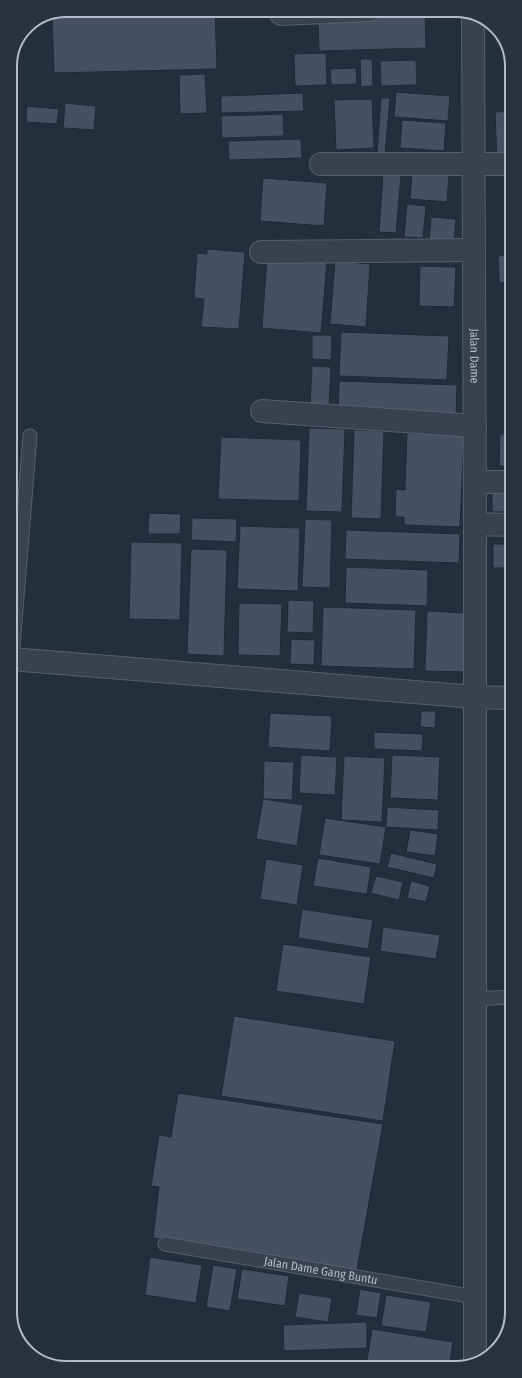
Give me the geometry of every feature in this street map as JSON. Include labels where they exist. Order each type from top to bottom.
[{"type":"street","name":"Jalan Dame","points":[[473,20],[476,524],[475,1357]]},
{"type":"street","points":[[321,164],[505,164]]},
{"type":"street","points":[[261,252],[474,250]]},
{"type":"street","points":[[262,411],[475,426]]},
{"type":"street","points":[[475,482],[505,482]]},
{"type":"street","points":[[476,524],[505,525]]},
{"type":"street","points":[[17,659],[475,697],[505,698]]},
{"type":"lane","points":[[17,597],[30,436]]},
{"type":"lane","points":[[475,999],[505,998]]},
{"type":"lane","name":"Jalan Dame Gang Buntu","points":[[165,1244],[475,1297]]},
{"type":"building","points":[[66,17],[215,17],[217,69],[54,73],[52,19]]},
{"type":"building","points":[[318,17],[425,17],[426,48],[319,51]]},
{"type":"building","points":[[326,53],[327,85],[295,86],[294,54]]},
{"type":"building","points":[[360,59],[372,59],[373,86],[361,87]]},
{"type":"building","points":[[416,60],[417,85],[381,86],[380,61]]},
{"type":"building","points":[[356,68],[357,84],[331,85],[330,69]]},
{"type":"building","points":[[205,74],[207,113],[180,114],[179,75]]},
{"type":"building","points":[[396,92],[450,96],[448,121],[394,117]]},
{"type":"building","points":[[303,93],[304,111],[221,113],[221,96]]},
{"type":"building","points":[[381,98],[390,98],[385,154],[377,154]]},
{"type":"building","points":[[372,99],[374,148],[336,150],[334,100]]},
{"type":"building","points":[[65,103],[96,106],[94,130],[63,128]]},
{"type":"building","points":[[27,106],[59,109],[57,124],[26,122]]},
{"type":"building","points":[[505,111],[505,163],[497,164],[495,112]]},
{"type":"building","points":[[283,114],[284,136],[222,138],[221,116]]},
{"type":"building","points":[[402,120],[446,123],[444,151],[400,148]]},
{"type":"building","points":[[301,139],[302,158],[229,160],[228,141]]},
{"type":"building","points":[[412,173],[449,175],[447,202],[410,199]]},
{"type":"building","points":[[383,174],[401,176],[396,233],[379,232]]},
{"type":"building","points":[[263,178],[327,183],[324,226],[260,221]]},
{"type":"building","points":[[407,204],[426,206],[423,238],[404,237]]},
{"type":"building","points":[[431,217],[456,219],[454,244],[429,242]]},
{"type":"building","points":[[207,249],[245,252],[239,329],[201,327],[204,299],[194,298],[197,253],[207,254]]},
{"type":"building","points":[[505,255],[505,282],[499,283],[498,256]]},
{"type":"building","points":[[267,257],[327,262],[321,333],[262,328]]},
{"type":"building","points":[[335,261],[370,264],[366,327],[330,324]]},
{"type":"building","points":[[420,266],[456,267],[454,307],[419,306]]},
{"type":"building","points":[[341,332],[449,336],[447,380],[339,376]]},
{"type":"building","points":[[312,335],[332,335],[331,360],[312,359]]},
{"type":"building","points":[[312,366],[331,367],[329,407],[310,407]]},
{"type":"building","points":[[339,381],[457,385],[456,417],[338,414]]},
{"type":"building","points":[[309,428],[345,429],[342,512],[306,511]]},
{"type":"building","points":[[354,430],[384,431],[381,519],[351,518]]},
{"type":"building","points":[[407,433],[464,435],[460,527],[404,525],[404,517],[395,517],[396,489],[405,490]]},
{"type":"building","points":[[500,434],[505,434],[505,466],[499,466]]},
{"type":"building","points":[[221,437],[301,440],[299,501],[218,499]]},
{"type":"building","points":[[492,490],[505,490],[505,512],[492,512]]},
{"type":"building","points":[[149,513],[181,514],[180,534],[148,534]]},
{"type":"building","points":[[192,518],[237,519],[236,542],[191,540]]},
{"type":"building","points":[[305,519],[332,520],[330,588],[302,587]]},
{"type":"building","points":[[240,526],[300,528],[298,591],[237,589]]},
{"type":"building","points":[[346,530],[460,534],[459,563],[345,559]]},
{"type":"building","points":[[131,542],[182,543],[180,620],[129,619]]},
{"type":"building","points":[[493,544],[505,544],[505,568],[493,568]]},
{"type":"building","points":[[191,549],[227,550],[224,656],[187,654]]},
{"type":"building","points":[[346,567],[428,570],[427,606],[345,603]]},
{"type":"building","points":[[288,600],[314,601],[313,633],[287,632]]},
{"type":"building","points":[[239,603],[282,604],[280,656],[238,655]]},
{"type":"building","points":[[323,607],[416,610],[414,669],[321,666]]},
{"type":"building","points":[[427,611],[468,613],[467,672],[425,671]]},
{"type":"building","points":[[291,639],[315,640],[314,665],[290,664]]},
{"type":"building","points":[[421,711],[436,711],[435,728],[420,727]]},
{"type":"building","points":[[270,713],[332,716],[330,751],[268,747]]},
{"type":"building","points":[[374,732],[423,734],[422,751],[374,749]]},
{"type":"building","points":[[301,755],[337,757],[335,795],[299,793]]},
{"type":"building","points":[[392,755],[440,757],[438,800],[390,798]]},
{"type":"building","points":[[344,756],[385,758],[382,822],[341,820]]},
{"type":"building","points":[[264,761],[294,762],[292,800],[263,799]]},
{"type":"building","points":[[263,799],[303,805],[297,846],[256,839]]},
{"type":"building","points":[[387,807],[439,810],[438,830],[386,827]]},
{"type":"building","points":[[325,818],[386,827],[380,864],[319,855]]},
{"type":"building","points":[[410,830],[438,834],[435,856],[406,852]]},
{"type":"building","points":[[391,853],[437,864],[434,878],[387,867]]},
{"type":"building","points":[[318,858],[371,867],[367,894],[313,886]]},
{"type":"building","points":[[266,859],[303,865],[297,905],[260,899]]},
{"type":"building","points":[[376,876],[403,882],[399,900],[371,893]]},
{"type":"building","points":[[411,881],[430,886],[426,902],[407,898]]},
{"type":"building","points":[[302,909],[373,920],[368,949],[298,938]]},
{"type":"building","points":[[383,927],[440,935],[436,959],[380,951]]},
{"type":"building","points":[[283,944],[371,957],[364,1004],[276,991]]},
{"type":"building","points":[[234,1016],[395,1041],[383,1121],[221,1096]]},
{"type":"building","points":[[178,1093],[383,1124],[356,1275],[153,1238],[159,1187],[151,1186],[159,1135],[171,1137]]},
{"type":"building","points":[[150,1257],[202,1265],[196,1303],[145,1295]]},
{"type":"building","points":[[213,1265],[237,1269],[230,1311],[206,1307]]},
{"type":"building","points":[[242,1269],[289,1276],[285,1306],[237,1299]]},
{"type":"building","points":[[360,1289],[381,1293],[377,1318],[356,1315]]},
{"type":"building","points":[[299,1293],[332,1298],[328,1322],[295,1317]]},
{"type":"building","points":[[386,1295],[431,1302],[426,1332],[381,1326]]},
{"type":"building","points":[[367,1322],[367,1348],[284,1351],[283,1325]]},
{"type":"building","points":[[372,1329],[453,1342],[450,1361],[367,1361]]}]
